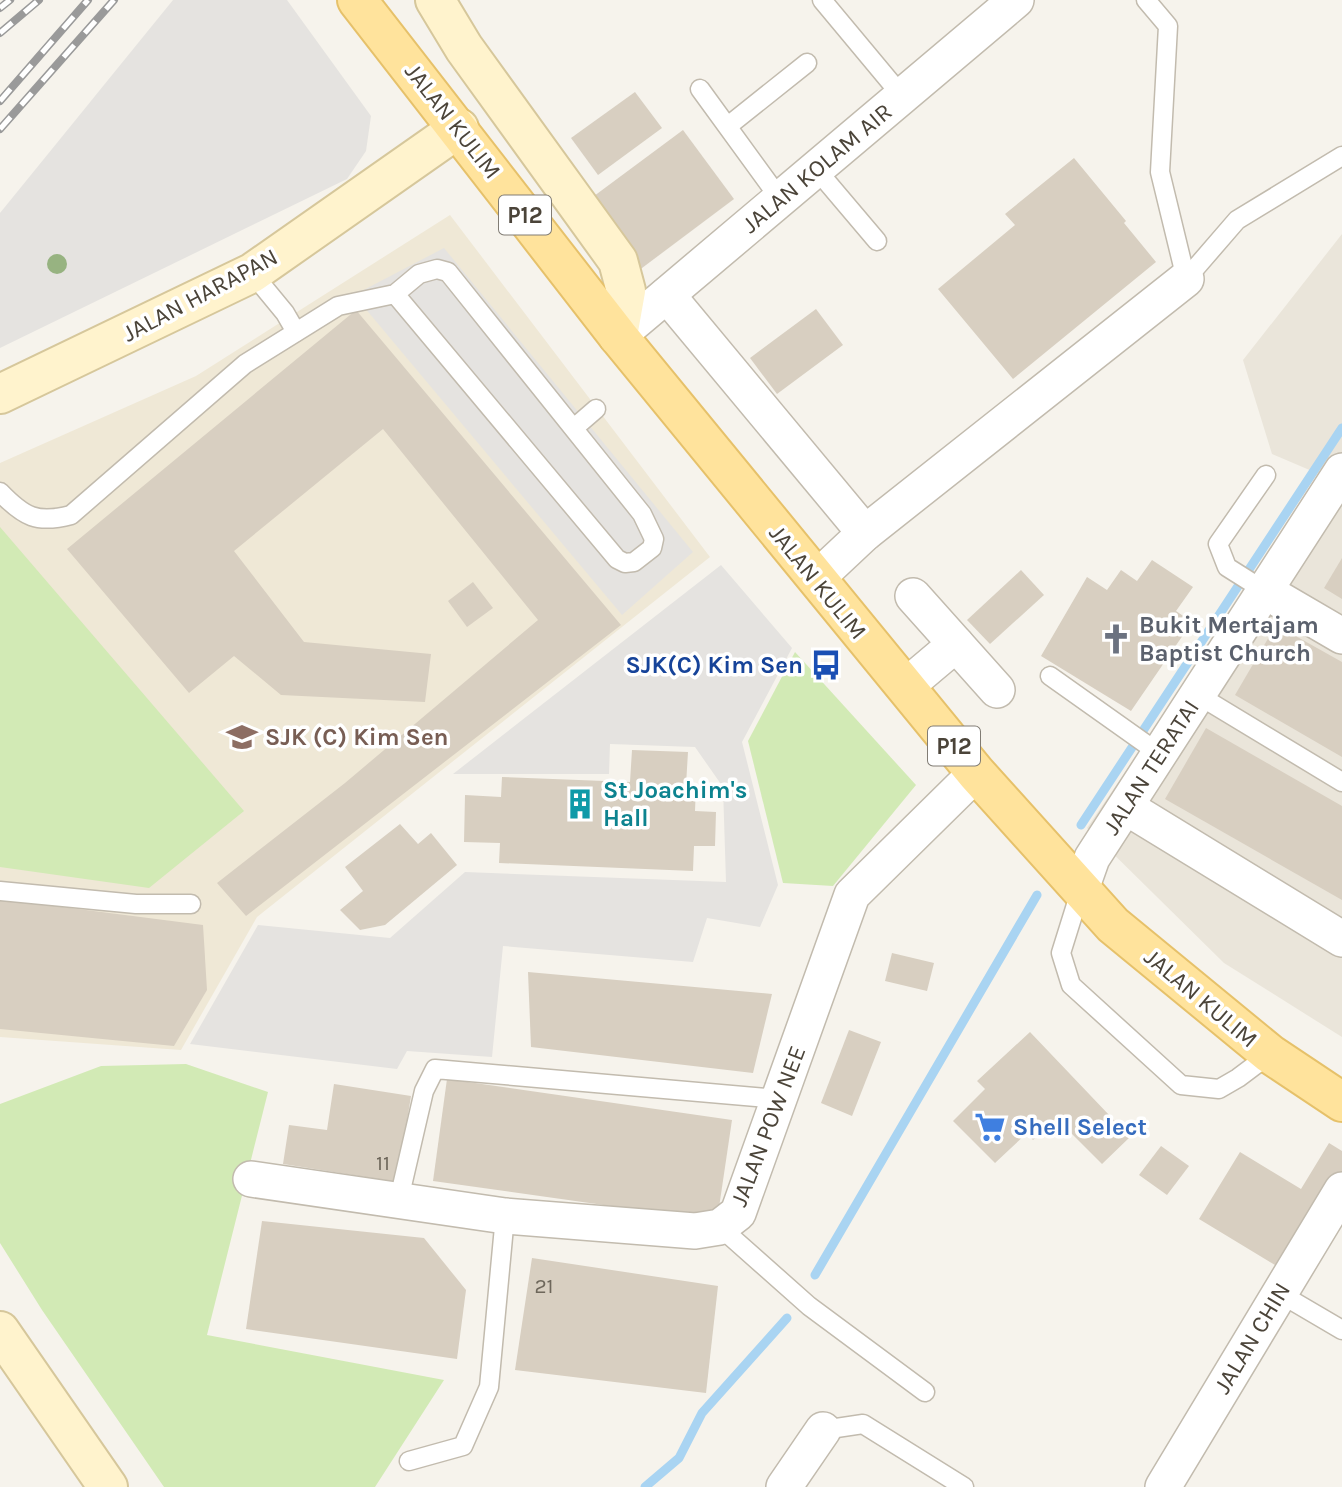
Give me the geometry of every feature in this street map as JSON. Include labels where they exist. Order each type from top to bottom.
[{"type":"main road","name":"JALAN KULIM","points":[[357,0],[618,336],[975,773],[1113,925],[1269,1054],[1342,1102]]},
{"type":"street","points":[[435,0],[464,48],[618,261],[626,291],[618,336]]},
{"type":"street","name":"JALAN KOLAM AIR","points":[[618,336],[1016,0]]},
{"type":"street","name":"JALAN HARAPAN","points":[[0,394],[252,273],[459,128]]},
{"type":"street","points":[[816,579],[864,533],[1186,279]]},
{"type":"street","points":[[667,295],[864,533]]},
{"type":"street","name":"JALAN TERATAI","points":[[1081,889],[1092,858],[1265,591],[1337,489]]},
{"type":"street","points":[[1265,591],[1342,636]]},
{"type":"street","points":[[913,596],[997,691]]},
{"type":"street","points":[[905,687],[956,644]]},
{"type":"street","name":"JALAN POW NEE","points":[[251,1179],[505,1216],[695,1231],[720,1227],[738,1213],[852,895],[975,773]]},
{"type":"street","points":[[1126,807],[1342,939]]},
{"type":"street","name":"JALAN CHIN","points":[[1163,1487],[1342,1190]]},
{"type":"street","points":[[0,1331],[108,1487]]},
{"type":"street","points":[[784,1487],[823,1430]]},
{"type":"lane","points":[[822,0],[902,96]]},
{"type":"lane","points":[[1146,0],[1168,26],[1160,172],[1186,279]]},
{"type":"lane","points":[[728,126],[807,62]]},
{"type":"lane","points":[[700,89],[780,199]]},
{"type":"lane","points":[[1186,279],[1237,219],[1342,156]]},
{"type":"lane","points":[[816,169],[877,241]]},
{"type":"lane","points":[[0,492],[20,512],[50,521],[71,515],[245,364],[338,306],[396,294],[419,274],[437,269],[448,272],[574,428],[649,524],[654,544],[634,562],[625,563],[617,559],[396,294]]},
{"type":"lane","points":[[252,273],[285,313],[296,332]]},
{"type":"lane","points":[[574,428],[596,409]]},
{"type":"lane","points":[[1265,591],[1227,568],[1218,544],[1266,475]]},
{"type":"lane","points":[[1049,676],[1160,754]]},
{"type":"lane","points":[[1198,695],[1342,782]]},
{"type":"lane","points":[[1081,889],[1061,953],[1071,985],[1181,1085],[1219,1089],[1269,1054]]},
{"type":"lane","points":[[0,891],[136,904],[191,904]]},
{"type":"lane","points":[[399,1199],[424,1091],[435,1069],[779,1099]]},
{"type":"lane","points":[[409,1461],[463,1446],[489,1387],[505,1216]]},
{"type":"lane","points":[[720,1227],[809,1306],[925,1392]]},
{"type":"lane","points":[[1279,1293],[1342,1330]]},
{"type":"lane","points":[[823,1430],[863,1424],[964,1487]]},
{"type":"shaded area","points":[[173,0],[287,0],[371,116],[366,151],[347,179],[0,348],[0,213]]},
{"type":"shaded area","name":"SJK (C) Kim Sen","points":[[450,215],[710,557],[257,917],[181,1050],[0,1037],[0,463],[196,376]]},
{"type":"shaded area","points":[[1342,234],[1342,1037],[1224,963],[1087,828],[1326,477],[1272,454],[1243,360]]},
{"type":"shaded area","points":[[444,248],[693,552],[622,615],[354,295]]},
{"type":"shaded area","points":[[721,565],[792,648],[742,742],[778,885],[760,927],[707,918],[693,962],[503,946],[492,1057],[407,1051],[397,1069],[190,1044],[258,925],[390,938],[465,872],[726,882],[723,787],[695,747],[610,744],[609,774],[453,774]]},
{"type":"green space","points":[[0,527],[244,811],[149,888],[0,867]]},
{"type":"green space","points":[[795,652],[916,785],[833,886],[783,883],[748,741]]},
{"type":"green space","points":[[186,1064],[268,1092],[207,1335],[444,1380],[375,1487],[164,1487],[42,1310],[0,1243],[0,1104],[101,1066]]},
{"type":"building","points":[[635,92],[662,128],[598,175],[571,138]]},
{"type":"building","points":[[683,130],[734,199],[638,271],[586,202]]},
{"type":"building","points":[[1074,158],[1156,262],[1013,379],[938,289],[1015,225],[1005,214]]},
{"type":"building","points":[[816,309],[843,345],[777,394],[750,358]]},
{"type":"building","points":[[356,310],[621,625],[246,916],[217,883],[345,783],[538,620],[383,429],[234,551],[304,642],[431,654],[425,702],[281,695],[234,656],[189,693],[67,549]]},
{"type":"building","points":[[1342,558],[1342,599],[1324,588]]},
{"type":"building","name":"Bukit Mertajam Baptist Church","points":[[1152,560],[1193,587],[1176,611],[1192,622],[1131,711],[1041,656],[1087,577],[1107,590],[1121,570],[1137,581]]},
{"type":"building","points":[[1021,570],[1044,595],[990,644],[967,620]]},
{"type":"building","points":[[473,582],[493,608],[467,627],[448,601]]},
{"type":"building","points":[[1276,625],[1342,662],[1342,757],[1235,695]]},
{"type":"building","points":[[1206,728],[1342,806],[1342,900],[1165,799]]},
{"type":"building","name":"St Joachim's Hall","points":[[632,750],[688,752],[686,785],[696,785],[695,811],[716,812],[715,846],[694,846],[693,871],[499,863],[500,843],[464,842],[465,795],[501,797],[502,777],[630,782]]},
{"type":"building","points":[[400,824],[418,844],[431,833],[457,865],[385,925],[360,930],[340,910],[363,891],[345,867]]},
{"type":"building","points":[[0,899],[203,925],[207,990],[174,1046],[0,1029]]},
{"type":"building","points":[[892,953],[934,963],[927,991],[885,981]]},
{"type":"building","points":[[528,972],[772,994],[753,1073],[531,1047]]},
{"type":"building","points":[[849,1030],[881,1042],[852,1116],[821,1103]]},
{"type":"building","points":[[1030,1032],[1130,1137],[1102,1164],[1056,1118],[1033,1140],[1027,1133],[995,1163],[953,1121],[985,1089],[977,1081]]},
{"type":"building","points":[[447,1079],[732,1120],[717,1221],[433,1181]]},
{"type":"building","points":[[334,1084],[411,1096],[397,1182],[283,1164],[289,1125],[327,1130]]},
{"type":"building","points":[[1329,1143],[1342,1151],[1342,1179],[1285,1271],[1199,1219],[1240,1152],[1301,1189]]},
{"type":"building","points":[[1161,1146],[1189,1166],[1167,1195],[1139,1175]]},
{"type":"building","points":[[262,1221],[424,1238],[466,1290],[457,1359],[246,1329]]},
{"type":"building","points":[[532,1258],[718,1286],[706,1393],[515,1370]]},
{"type":"waterway","points":[[1081,825],[1342,428]]},
{"type":"waterway","points":[[815,1275],[1037,895]]},
{"type":"waterway","points":[[645,1487],[679,1458],[702,1413],[787,1318]]},
{"type":"railway","points":[[0,8],[10,0]]},
{"type":"railway","points":[[0,33],[39,0]]},
{"type":"railway","points":[[0,101],[88,0]]},
{"type":"railway","points":[[0,129],[114,0]]},
{"type":"place","name":"Bukit Mertajam Baptist Church","points":[[1116,639]]},
{"type":"place","name":"SJK(C) Kim Sen","points":[[826,665]]},
{"type":"place","name":"SJK (C) Kim Sen","points":[[242,737]]},
{"type":"place","name":"St Joachim's Hall","points":[[580,804]]},
{"type":"place","name":"Shell Select","points":[[990,1127]]}]
